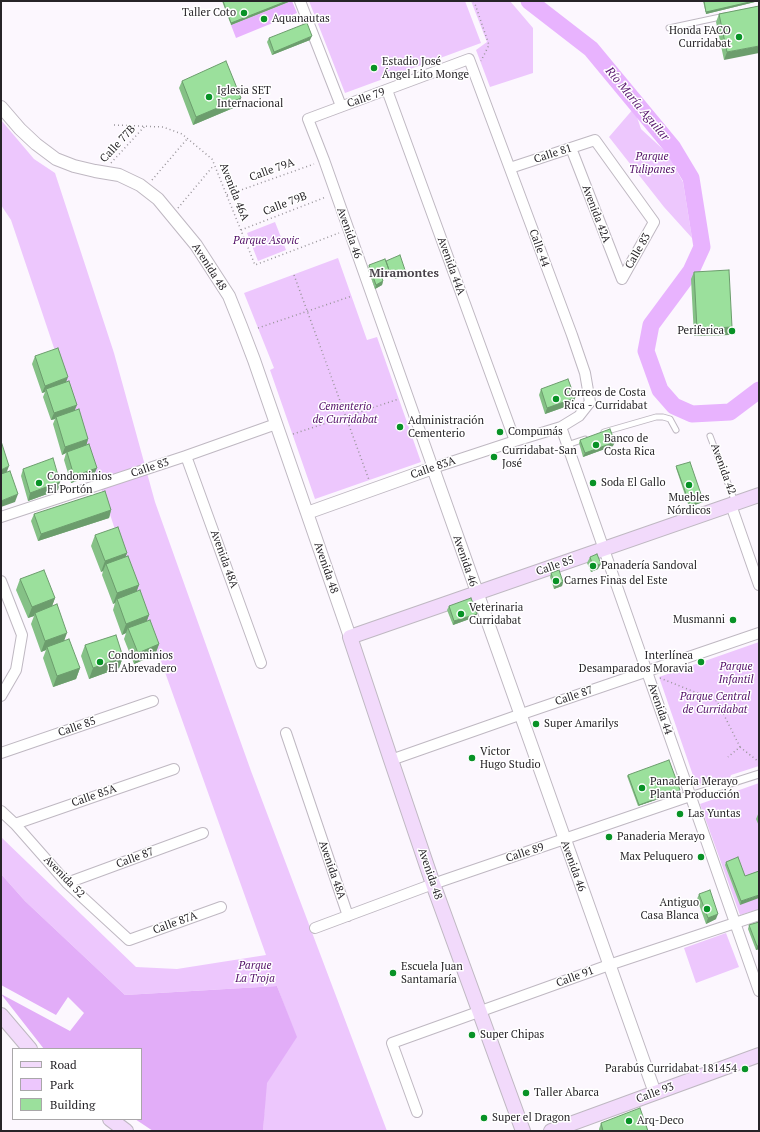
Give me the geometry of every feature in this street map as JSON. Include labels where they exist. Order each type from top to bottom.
[{"type":"main road","name":"Calle 85","points":[[350,637],[759,495]]},
{"type":"main road","name":"Avenida 48","points":[[350,637],[433,884],[523,1131]]},
{"type":"main road","points":[[1,1015],[29,1048]]},
{"type":"main road","name":"Calle 93","points":[[551,1131],[759,1055]]},
{"type":"street","points":[[300,1],[341,106]]},
{"type":"street","name":"Calle 79","points":[[308,119],[469,59]]},
{"type":"street","name":"Calle 44","points":[[469,59],[572,335],[588,386],[590,402],[579,416],[561,427]]},
{"type":"street","name":"Avenida 44A","points":[[387,90],[515,441]]},
{"type":"street","name":"Avenida 48","points":[[2,110],[36,144],[56,159],[74,166],[119,175],[130,179],[145,189],[158,199],[196,245],[229,296],[254,360],[350,637]]},
{"type":"street","name":"Avenida 46","points":[[308,119],[324,160],[476,593],[655,1093]]},
{"type":"street","name":"Calle 81","points":[[510,168],[595,140],[654,222]]},
{"type":"street","name":"Avenida 42A","points":[[571,148],[622,279]]},
{"type":"street","name":"Calle 83","points":[[622,279],[654,222]]},
{"type":"street","name":"Calle 83","points":[[1,518],[276,424]]},
{"type":"street","name":"Calle 83A","points":[[307,513],[433,468],[561,427]]},
{"type":"street","name":"Avenida 44","points":[[561,427],[603,549],[650,674],[690,796],[759,991]]},
{"type":"street","name":"Avenida 48A","points":[[186,456],[261,662]]},
{"type":"street","name":"Avenida 42","points":[[733,504],[759,585]]},
{"type":"street","points":[[1,581],[22,635],[16,670],[1,696]]},
{"type":"street","name":"Calle 87","points":[[391,760],[520,715],[650,674],[759,633]]},
{"type":"street","name":"Calle 85","points":[[1,753],[153,701]]},
{"type":"street","name":"Avenida 48A","points":[[286,733],[348,916]]},
{"type":"street","name":"Calle 85A","points":[[15,824],[174,769]]},
{"type":"street","name":"Calle 89","points":[[314,928],[433,884],[690,796],[759,774]]},
{"type":"street","name":"Avenida 52","points":[[1,811],[15,824],[67,882],[129,940]]},
{"type":"street","name":"Calle 87","points":[[67,882],[203,833]]},
{"type":"street","name":"Calle 87A","points":[[129,940],[221,907]]},
{"type":"street","name":"Calle 91","points":[[417,1112],[392,1043],[609,965],[759,915]]},
{"type":"lane","points":[[669,28],[729,15]]},
{"type":"lane","points":[[601,433],[663,416],[670,420],[676,430]]},
{"type":"lane","name":"Avenida 42","points":[[710,436],[733,504]]},
{"type":"lane","points":[[567,445],[588,438]]},
{"type":"path","points":[[474,1],[488,45],[474,73]]},
{"type":"path","name":"Avenida 46A","points":[[114,125],[163,127],[182,134],[212,158],[255,265],[348,230]]},
{"type":"path","name":"Calle 77B","points":[[102,172],[145,126]]},
{"type":"path","points":[[145,189],[187,139]]},
{"type":"path","name":"Calle 79A","points":[[226,195],[324,160]]},
{"type":"path","points":[[172,216],[214,165]]},
{"type":"path","name":"Calle 79B","points":[[241,230],[335,193]]},
{"type":"path","points":[[294,275],[369,480]]},
{"type":"path","points":[[258,328],[352,296]]},
{"type":"path","points":[[293,434],[399,399]]},
{"type":"path","points":[[650,674],[717,701],[740,747],[759,762]]},
{"type":"path","points":[[728,757],[740,747]]},
{"type":"green space","name":"Estadio José Ángel Lito Monge","points":[[309,1],[465,1],[481,43],[345,93]]},
{"type":"green space","points":[[471,1],[510,1],[533,28],[533,73],[490,87],[476,50],[487,42]]},
{"type":"green space","name":"Parque Tulipanes","points":[[634,108],[641,129],[666,152],[683,182],[692,238],[664,207],[609,137]]},
{"type":"green space","name":"Parque La Troja","points":[[1,120],[34,159],[55,173],[114,353],[155,502],[251,771],[387,1131],[263,1131],[266,1083],[296,1037],[277,986],[125,995],[25,901],[1,874],[1,837],[136,967],[177,969],[266,955],[131,577],[11,220],[1,205]]},
{"type":"green space","name":"Parque Asovic","points":[[275,222],[286,250],[258,261],[247,233]]},
{"type":"green space","name":"Cementerio de Curridabat","points":[[338,258],[367,340],[377,337],[421,462],[315,499],[270,370],[274,368],[244,293]]},
{"type":"green space","name":"Parque Central de Curridabat","points":[[759,642],[759,766],[731,775],[727,784],[718,780],[697,787],[659,677]]},
{"type":"green space","points":[[759,783],[759,876],[744,880],[725,866],[759,898],[759,909],[740,915],[700,804]]},
{"type":"green space","points":[[726,933],[739,967],[696,983],[684,948]]},
{"type":"shaded area","name":"Aquanautas","points":[[291,1],[297,13],[236,38],[231,25]]},
{"type":"shaded area","points":[[1,874],[25,901],[125,995],[277,986],[297,1037],[267,1083],[263,1131],[153,1131],[136,1120],[142,1120],[142,1048],[43,1048],[1,994],[70,1031],[84,1013],[68,997],[56,1015],[1,985]]},
{"type":"building","name":"Taller Coto","points":[[223,1],[287,1],[231,23]]},
{"type":"building","points":[[704,1],[754,1],[706,12]]},
{"type":"building","name":"Honda FACO Curridabat","points":[[759,6],[759,46],[727,52],[719,14]]},
{"type":"building","points":[[307,23],[312,36],[274,52],[269,38]]},
{"type":"building","name":"Iglesia SET Internacional","points":[[226,61],[241,98],[196,117],[182,81]]},
{"type":"building","points":[[400,255],[406,273],[395,277],[393,270],[388,272],[389,270],[386,261]]},
{"type":"building","points":[[385,259],[389,270],[380,272],[383,281],[376,285],[369,265]]},
{"type":"building","points":[[729,270],[732,327],[697,329],[694,272]]},
{"type":"building","points":[[58,348],[68,377],[45,386],[35,356]]},
{"type":"building","name":"Correos de Costa Rica - Curridabat","points":[[568,379],[575,398],[547,408],[541,389]]},
{"type":"building","points":[[69,381],[77,405],[54,413],[46,389]]},
{"type":"building","name":"Condominios El Portón","points":[[79,409],[88,439],[65,447],[56,417]]},
{"type":"building","name":"Banco de Costa Rica","points":[[610,429],[615,442],[585,453],[580,440]]},
{"type":"building","points":[[1,441],[9,466],[1,470]]},
{"type":"building","points":[[89,444],[97,468],[74,476],[67,452]]},
{"type":"building","name":"Condominios El Portón","points":[[53,458],[60,482],[30,493],[23,469]]},
{"type":"building","name":"Muebles Nórdicos","points":[[690,462],[703,500],[690,505],[676,466]]},
{"type":"building","points":[[10,471],[18,494],[1,501],[1,474]]},
{"type":"building","points":[[105,491],[111,510],[41,534],[34,514]]},
{"type":"building","points":[[118,527],[127,553],[105,561],[95,535]]},
{"type":"building","points":[[597,554],[601,564],[593,566],[590,557]]},
{"type":"building","points":[[128,556],[139,585],[117,593],[106,564]]},
{"type":"building","points":[[44,570],[55,598],[32,607],[20,579]]},
{"type":"building","points":[[559,570],[563,582],[555,585],[551,573]]},
{"type":"building","points":[[140,590],[149,615],[126,624],[117,599]]},
{"type":"building","name":"Veterinaria Curridabat","points":[[471,598],[477,614],[454,621],[449,606]]},
{"type":"building","points":[[57,604],[67,633],[45,641],[35,613]]},
{"type":"building","points":[[150,620],[159,644],[138,653],[128,628]]},
{"type":"building","points":[[116,635],[123,657],[93,668],[85,645]]},
{"type":"building","points":[[69,639],[80,668],[57,676],[47,647]]},
{"type":"building","points":[[669,760],[680,790],[639,805],[628,775]]},
{"type":"building","points":[[738,857],[745,876],[759,871],[759,895],[741,901],[726,862]]},
{"type":"building","points":[[710,890],[718,914],[708,918],[699,894]]},
{"type":"building","points":[[759,922],[759,946],[757,946],[749,925]]},
{"type":"building","points":[[640,1108],[648,1131],[603,1131],[601,1123]]},
{"type":"waterway","name":"Río María Aguilar","points":[[529,1],[591,49],[673,148],[691,178],[702,247],[691,271],[651,325],[646,351],[660,390],[674,406],[692,414],[730,412],[759,390]]},
{"type":"place","name":"Taller Coto","points":[[244,13]]},
{"type":"place","name":"Aquanautas","points":[[264,19]]},
{"type":"place","name":"Honda FACO Curridabat","points":[[739,37]]},
{"type":"place","name":"Estadio José Ángel Lito Monge","points":[[374,68]]},
{"type":"place","name":"Iglesia SET Internacional","points":[[209,97]]},
{"type":"place","name":"Periferica","points":[[732,331]]},
{"type":"place","name":"Correos de Costa Rica - Curridabat","points":[[556,399]]},
{"type":"place","name":"Administración Cementerio","points":[[400,427]]},
{"type":"place","name":"Compumás","points":[[500,432]]},
{"type":"place","name":"Banco de Costa Rica","points":[[596,445]]},
{"type":"place","name":"Curridabat-San José","points":[[494,457]]},
{"type":"place","name":"Condominios El Portón","points":[[39,483]]},
{"type":"place","name":"Soda El Gallo","points":[[593,483]]},
{"type":"place","name":"Muebles Nórdicos","points":[[689,485]]},
{"type":"place","name":"Panadería Sandoval","points":[[593,566]]},
{"type":"place","name":"Carnes Finas del Este","points":[[556,581]]},
{"type":"place","name":"Veterinaria Curridabat","points":[[461,614]]},
{"type":"place","name":"Musmanni","points":[[733,620]]},
{"type":"place","name":"Condominios El Abrevadero","points":[[100,662]]},
{"type":"place","name":"Interlínea Desamparados Moravia","points":[[701,662]]},
{"type":"place","name":"Super Amarilys","points":[[536,724]]},
{"type":"place","name":"Victor Hugo Studio","points":[[472,758]]},
{"type":"place","name":"Panadería Merayo Planta Producción","points":[[642,788]]},
{"type":"place","name":"Las Yuntas","points":[[680,814]]},
{"type":"place","name":"Panaderia Merayo","points":[[609,837]]},
{"type":"place","name":"Max Peluquero","points":[[701,857]]},
{"type":"place","name":"Antiguo Casa Blanca","points":[[707,909]]},
{"type":"place","name":"Escuela Juan Santamaría","points":[[393,973]]},
{"type":"place","name":"Super Chipas","points":[[472,1035]]},
{"type":"place","name":"Parabús Curridabat 181454","points":[[745,1069]]},
{"type":"place","name":"Taller Abarca","points":[[526,1093]]},
{"type":"place","name":"Super el Dragon","points":[[484,1118]]},
{"type":"place","name":"Arq-Deco","points":[[629,1121]]},
{"type":"district","name":"Miramontes","points":[[404,274]]},
{"type":"park label","name":"Parque Infantil","points":[[736,673]]}]
